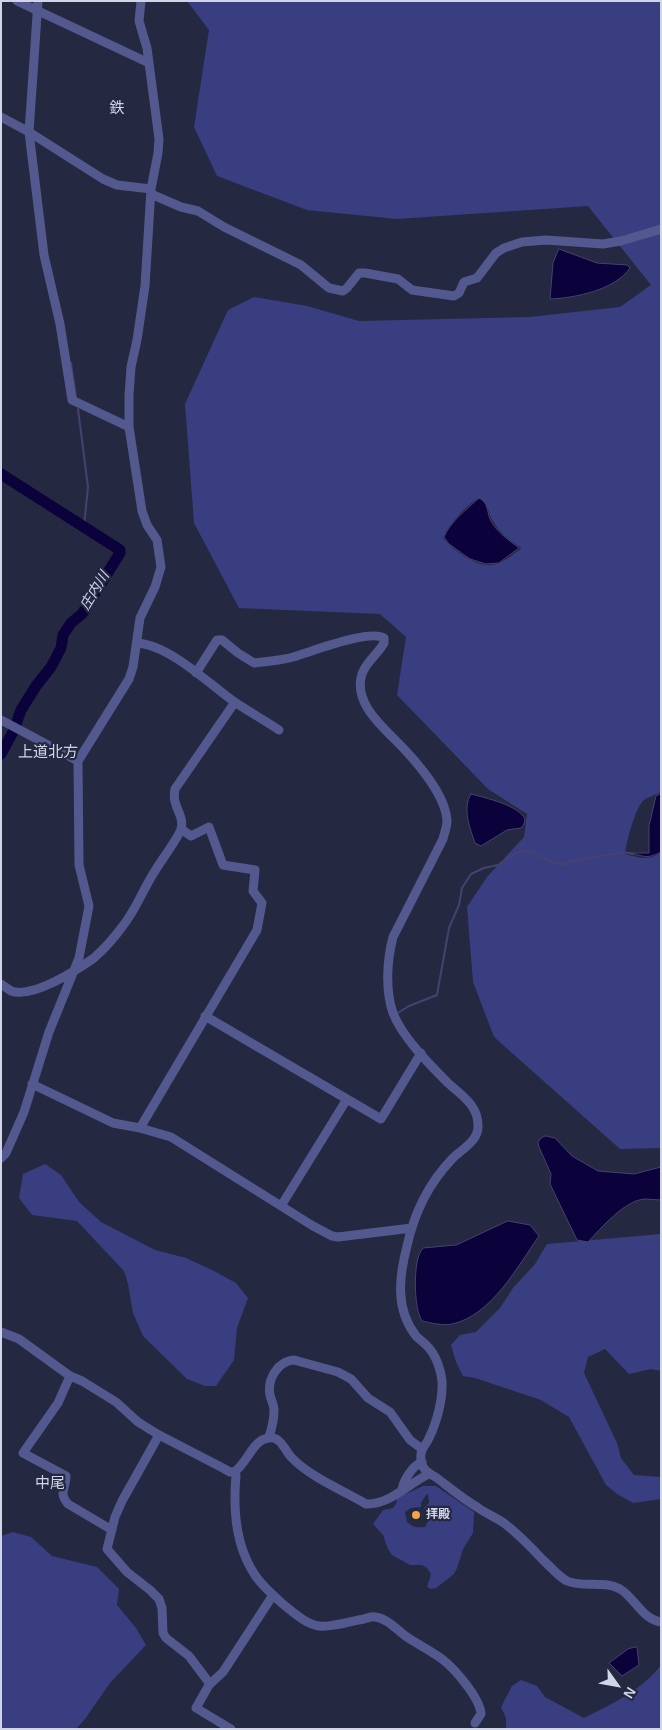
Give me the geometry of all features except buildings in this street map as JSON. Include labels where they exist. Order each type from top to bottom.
[{"type":"street","points":[[17,1],[149,63]]},
{"type":"street","points":[[38,1],[29,132],[44,255],[60,324],[72,400],[129,427]]},
{"type":"street","points":[[1,1158],[6,1153],[24,1112],[49,1032],[78,958],[89,906],[79,865],[78,761],[129,678],[133,667],[140,618],[155,587],[160,568],[157,540],[147,526],[142,511],[129,427],[131,367],[145,286],[151,192],[159,139],[147,48],[139,20],[141,1]]},
{"type":"street","points":[[1,117],[29,132],[102,178],[117,184],[151,192],[181,207],[198,211],[224,227],[301,265],[329,288],[338,291],[343,291],[347,288],[359,273],[365,273],[398,279],[412,290],[454,296],[459,293],[464,282],[477,278],[496,253],[522,242],[546,240],[603,244],[621,241],[661,229]]},
{"type":"street","points":[[196,673],[217,640],[222,640],[254,663],[294,657],[323,647],[363,637],[376,635],[384,638],[384,643],[379,652],[370,660],[362,674],[361,685],[366,706],[376,720],[417,763],[438,794],[447,822],[443,839],[393,937],[389,952],[389,992],[392,1011],[406,1036],[477,1112],[478,1124],[478,1131],[471,1144],[454,1157],[439,1173],[422,1203],[412,1228],[402,1264],[400,1294],[405,1318],[416,1336],[429,1348],[438,1364],[442,1382],[440,1404],[429,1438],[422,1449],[423,1467],[429,1474],[477,1508],[503,1522],[562,1578],[576,1583],[609,1585],[619,1588],[631,1598],[647,1617],[661,1622]]},
{"type":"street","points":[[137,643],[159,648],[235,702],[279,730]]},
{"type":"street","points":[[1,984],[12,991],[23,992],[40,988],[73,972],[95,957],[123,926],[181,829],[180,812],[175,806],[173,798],[174,789],[235,702]]},
{"type":"street","points":[[1,720],[78,761]]},
{"type":"street","points":[[140,1128],[257,930],[262,903],[253,891],[255,870],[223,865],[209,827],[192,836],[181,829]]},
{"type":"street","points":[[205,1016],[381,1118],[421,1052]]},
{"type":"street","points":[[32,1084],[113,1123],[171,1137],[332,1236],[338,1237],[412,1228]]},
{"type":"street","points":[[281,1206],[347,1099]]},
{"type":"street","points":[[1,1332],[19,1339],[70,1376],[116,1402],[138,1422],[158,1435],[230,1472],[238,1469],[256,1446],[262,1440],[270,1437],[281,1443],[291,1457],[307,1470],[366,1504],[373,1504],[402,1492],[429,1474]]},
{"type":"street","points":[[270,1437],[273,1427],[274,1408],[269,1393],[271,1381],[281,1364],[287,1360],[294,1360],[338,1372],[351,1379],[368,1398],[390,1412],[410,1440],[422,1449]]},
{"type":"street","points":[[70,1376],[58,1403],[23,1453],[66,1476],[62,1493],[63,1498],[68,1504],[112,1530]]},
{"type":"street","points":[[158,1435],[122,1501],[115,1517],[107,1549],[127,1572],[159,1599],[162,1608],[163,1633],[166,1638],[189,1656],[210,1684]]},
{"type":"street","points":[[402,1492],[402,1487],[417,1464],[422,1462]]},
{"type":"street","points":[[234,1472],[236,1476],[235,1515],[243,1549],[256,1577],[273,1595],[290,1610],[312,1624],[332,1626],[375,1617],[388,1622],[444,1660],[465,1684],[481,1707],[481,1714],[475,1723]]},
{"type":"street","points":[[231,1729],[196,1708],[210,1684],[223,1672],[273,1595]]},
{"type":"shaded area","points":[[187,1],[661,1],[661,792],[643,801],[640,805],[631,826],[625,854],[639,858],[648,858],[661,853],[661,1148],[620,1149],[494,1037],[473,982],[467,907],[487,877],[524,837],[527,814],[488,789],[397,695],[406,637],[380,614],[239,608],[194,523],[185,404],[228,310],[254,297],[307,306],[359,321],[530,317],[620,307],[651,285],[588,206],[397,219],[307,210],[217,176],[194,127],[209,30]],"holes":[[[479,498],[487,505],[491,518],[499,529],[521,549],[497,564],[490,565],[475,562],[460,554],[443,538],[453,521],[464,510]]]},
{"type":"shaded area","points":[[559,249],[597,263],[627,265],[630,268],[623,276],[605,287],[582,295],[550,299],[553,263]]},
{"type":"shaded area","points":[[479,498],[486,504],[490,519],[496,528],[519,548],[499,563],[486,564],[470,559],[449,544],[444,537],[455,521]]},
{"type":"shaded area","points":[[471,794],[509,806],[521,814],[525,819],[524,824],[521,828],[507,830],[481,846],[475,843],[467,812],[468,800]]},
{"type":"shaded area","points":[[661,794],[661,852],[647,857],[626,853],[649,853],[649,826],[656,796]]},
{"type":"shaded area","points":[[546,1136],[555,1138],[572,1156],[598,1171],[634,1174],[661,1167],[661,1200],[645,1199],[629,1204],[588,1242],[577,1240],[550,1184],[551,1174],[538,1142]]},
{"type":"shaded area","points":[[45,1164],[61,1175],[79,1202],[101,1222],[155,1250],[186,1258],[212,1270],[236,1283],[248,1298],[237,1328],[234,1360],[216,1386],[205,1386],[187,1379],[143,1336],[133,1313],[124,1271],[77,1221],[32,1215],[19,1198],[23,1174]]},
{"type":"shaded area","points":[[508,1221],[530,1225],[539,1236],[513,1275],[491,1301],[466,1319],[452,1324],[422,1321],[417,1308],[415,1281],[418,1258],[423,1248],[456,1245]]},
{"type":"shaded area","points":[[661,1234],[661,1371],[651,1369],[629,1374],[605,1349],[588,1357],[584,1373],[617,1443],[621,1458],[634,1475],[661,1477],[661,1499],[633,1503],[606,1485],[569,1417],[541,1400],[475,1378],[463,1376],[451,1345],[460,1335],[476,1332],[500,1308],[513,1288],[535,1264],[547,1244]]},
{"type":"shaded area","points":[[423,1486],[436,1486],[474,1512],[473,1533],[463,1549],[454,1574],[436,1588],[431,1589],[427,1587],[431,1574],[427,1568],[422,1565],[410,1565],[392,1555],[383,1535],[373,1524],[383,1510],[393,1508],[397,1498]],"holes":[[[428,1494],[429,1503],[424,1508],[430,1518],[425,1527],[415,1527],[407,1522],[405,1512],[411,1508],[421,1507],[421,1503]]]},
{"type":"shaded area","points":[[13,1532],[31,1537],[52,1556],[97,1567],[119,1589],[117,1605],[136,1628],[146,1645],[110,1683],[76,1729],[1,1729],[1,1536]]},
{"type":"shaded area","points":[[637,1647],[639,1665],[622,1676],[609,1663],[628,1649]]},
{"type":"shaded area","points":[[661,1665],[661,1729],[506,1729],[506,1718],[501,1707],[512,1686],[521,1680],[537,1686],[545,1697],[584,1718],[616,1702],[636,1689]]},
{"type":"waterway","points":[[71,363],[76,397]]},
{"type":"waterway","points":[[78,409],[88,487],[84,526]]},
{"type":"waterway","name":"庄内川","points":[[1,474],[120,550],[120,553],[82,614],[71,623],[63,635],[61,648],[51,667],[21,710],[14,730],[1,754]]},
{"type":"waterway","points":[[396,1014],[409,1006],[437,995],[449,928],[459,905],[462,888],[471,874],[484,868],[498,865],[522,851],[533,852],[548,861],[562,865],[571,861],[623,852],[633,854]]},
{"type":"place","name":"拝殿","points":[[416,1515]]},
{"type":"district","name":"鉄","points":[[117,109]]},
{"type":"district","name":"上道北方","points":[[48,753]]},
{"type":"district","name":"中尾","points":[[50,1484]]}]
